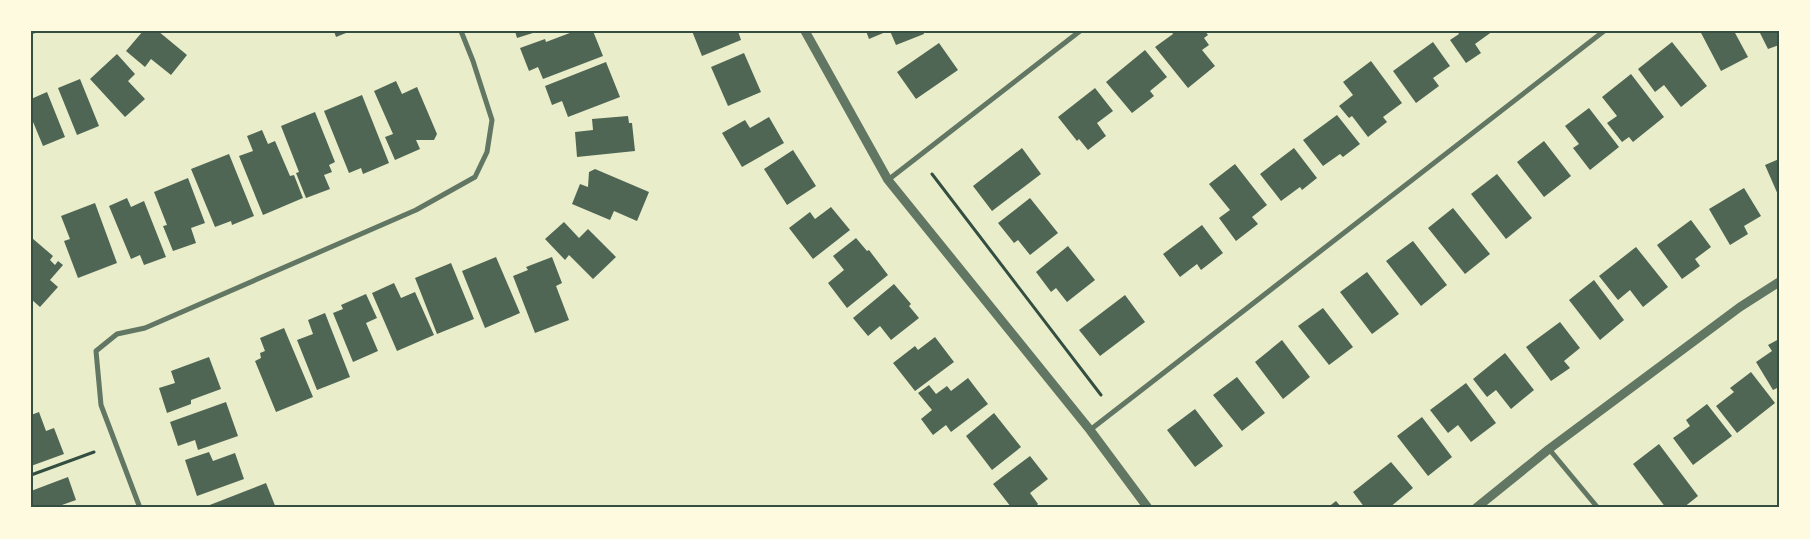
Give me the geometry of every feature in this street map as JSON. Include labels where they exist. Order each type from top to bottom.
[{"type":"street","points":[[140,508],[101,404],[96,352],[117,334],[145,328],[416,210],[475,177],[487,152],[492,120],[461,31]]},
{"type":"street","points":[[805,31],[888,180],[1090,430],[1148,508]]},
{"type":"street","points":[[888,180],[1080,31]]},
{"type":"street","points":[[1090,430],[1604,31]]},
{"type":"street","points":[[1476,508],[1549,449],[1740,307],[1779,282]]},
{"type":"street","points":[[1549,449],[1598,508]]},
{"type":"path","points":[[932,174],[1102,395]]},
{"type":"path","points":[[31,475],[94,452]]},
{"type":"building","points":[[143,31],[158,31],[187,55],[171,75],[151,59],[145,67],[126,51]]},
{"type":"building","points":[[334,31],[351,31],[336,37]]},
{"type":"building","points":[[515,31],[536,31],[536,32],[517,38]]},
{"type":"building","points":[[575,31],[593,31],[603,56],[543,79],[538,67],[529,71],[520,48],[545,39],[546,42]]},
{"type":"building","points":[[692,31],[738,31],[741,40],[702,56]]},
{"type":"building","points":[[866,31],[888,31],[869,39]]},
{"type":"building","points":[[890,31],[923,31],[924,34],[896,45]]},
{"type":"building","points":[[1171,31],[1205,31],[1208,35],[1204,38],[1209,45],[1202,50],[1215,66],[1188,88],[1155,47],[1173,34]]},
{"type":"building","points":[[1457,31],[1493,31],[1475,44],[1481,53],[1466,63],[1450,40],[1459,34]]},
{"type":"building","points":[[1700,31],[1734,31],[1748,57],[1721,71]]},
{"type":"building","points":[[1759,31],[1779,31],[1779,45],[1768,49]]},
{"type":"building","points":[[1433,42],[1450,66],[1433,78],[1439,86],[1416,103],[1393,71]]},
{"type":"building","points":[[1672,42],[1707,86],[1681,107],[1664,85],[1655,92],[1638,69]]},
{"type":"building","points":[[939,43],[958,70],[916,99],[897,72]]},
{"type":"building","points":[[1145,50],[1167,77],[1150,91],[1154,96],[1132,113],[1106,82]]},
{"type":"building","points":[[744,53],[761,92],[728,106],[711,67]]},
{"type":"building","points":[[117,54],[135,74],[128,81],[145,99],[125,117],[90,79]]},
{"type":"building","points":[[1371,61],[1402,103],[1383,117],[1387,122],[1368,137],[1352,116],[1349,118],[1339,106],[1353,95],[1343,82]]},
{"type":"building","points":[[606,62],[620,97],[568,117],[562,101],[552,105],[545,86]]},
{"type":"building","points":[[1631,74],[1664,117],[1633,142],[1629,137],[1622,142],[1607,123],[1617,116],[1602,97]]},
{"type":"building","points":[[80,79],[99,126],[77,135],[58,88]]},
{"type":"building","points":[[396,81],[402,94],[417,87],[437,134],[434,140],[416,140],[420,149],[395,160],[385,137],[393,134],[374,91]]},
{"type":"building","points":[[1095,88],[1113,111],[1097,123],[1106,136],[1088,150],[1079,139],[1077,141],[1058,117]]},
{"type":"building","points":[[47,92],[65,137],[43,146],[31,117],[31,99]]},
{"type":"building","points":[[362,95],[389,163],[363,174],[361,168],[349,173],[324,111]]},
{"type":"building","points":[[1589,108],[1619,147],[1590,170],[1573,148],[1579,144],[1565,126]]},
{"type":"building","points":[[315,112],[335,162],[329,165],[332,172],[324,175],[330,189],[306,198],[296,173],[299,172],[281,126]]},
{"type":"building","points":[[1337,115],[1360,144],[1343,157],[1340,154],[1323,166],[1303,140]]},
{"type":"building","points":[[628,116],[629,123],[632,123],[635,151],[577,157],[575,132],[593,130],[592,119]]},
{"type":"building","points":[[769,117],[784,143],[742,167],[722,133],[745,120],[750,128]]},
{"type":"building","points":[[262,130],[268,144],[275,141],[290,176],[294,175],[303,198],[263,215],[239,156],[253,151],[247,136]]},
{"type":"building","points":[[1544,141],[1571,176],[1544,197],[1517,162]]},
{"type":"building","points":[[1022,148],[1041,174],[992,211],[973,186]]},
{"type":"building","points":[[1294,148],[1317,178],[1302,190],[1300,187],[1281,201],[1260,174]]},
{"type":"building","points":[[793,150],[816,186],[787,205],[764,169]]},
{"type":"building","points":[[229,154],[254,216],[232,225],[231,221],[215,227],[191,169]]},
{"type":"building","points":[[1779,159],[1779,197],[1765,165]]},
{"type":"building","points":[[1235,164],[1267,205],[1252,217],[1258,224],[1236,241],[1219,218],[1230,210],[1209,184]]},
{"type":"building","points":[[595,169],[649,192],[637,221],[614,211],[610,220],[572,204],[580,184],[588,187],[589,172]]},
{"type":"building","points":[[1497,174],[1532,218],[1506,239],[1471,194]]},
{"type":"building","points":[[188,178],[205,223],[191,228],[196,243],[173,251],[163,226],[167,225],[154,192]]},
{"type":"building","points":[[1744,188],[1761,216],[1744,226],[1748,234],[1730,245],[1709,209]]},
{"type":"building","points":[[127,198],[131,207],[144,201],[166,257],[144,265],[140,255],[131,259],[109,206]]},
{"type":"building","points":[[1030,198],[1058,233],[1030,255],[1018,240],[1014,243],[998,223]]},
{"type":"building","points":[[95,203],[117,263],[78,278],[64,241],[70,239],[61,216]]},
{"type":"building","points":[[831,207],[850,230],[813,259],[789,228],[810,212],[815,219]]},
{"type":"building","points":[[1453,208],[1490,254],[1465,274],[1428,228]]},
{"type":"building","points":[[1691,220],[1711,247],[1695,259],[1700,266],[1682,279],[1657,245]]},
{"type":"building","points":[[564,222],[579,238],[588,229],[616,257],[593,279],[569,255],[565,260],[545,239]]},
{"type":"building","points":[[1202,225],[1223,253],[1201,270],[1197,264],[1180,277],[1163,254]]},
{"type":"building","points":[[32,238],[53,256],[50,260],[55,265],[58,261],[63,265],[50,280],[58,287],[40,307],[31,299]]},
{"type":"building","points":[[856,238],[867,251],[869,250],[888,275],[847,308],[828,283],[844,270],[833,256]]},
{"type":"building","points":[[1413,241],[1447,285],[1421,306],[1386,261]]},
{"type":"building","points":[[1068,246],[1095,280],[1067,302],[1056,288],[1051,292],[1036,272]]},
{"type":"building","points":[[1636,247],[1668,287],[1643,307],[1630,290],[1618,300],[1599,276]]},
{"type":"building","points":[[496,257],[520,313],[485,328],[462,271]]},
{"type":"building","points":[[552,257],[562,283],[556,286],[569,320],[535,333],[513,276],[528,270],[526,267]]},
{"type":"building","points":[[451,263],[474,319],[437,334],[415,278]]},
{"type":"building","points":[[1367,272],[1399,314],[1372,334],[1340,292]]},
{"type":"building","points":[[1594,280],[1624,320],[1600,340],[1569,300]]},
{"type":"building","points":[[394,283],[401,298],[415,292],[434,335],[397,351],[372,293]]},
{"type":"building","points":[[894,284],[911,304],[909,306],[919,318],[891,340],[880,326],[868,336],[853,318]]},
{"type":"building","points":[[366,294],[377,318],[366,323],[378,351],[353,362],[333,313],[343,309],[341,305]]},
{"type":"building","points":[[1125,295],[1145,322],[1100,356],[1079,330]]},
{"type":"building","points":[[1323,308],[1353,347],[1329,365],[1298,326]]},
{"type":"building","points":[[325,313],[350,377],[317,390],[297,340],[313,334],[308,320]]},
{"type":"building","points":[[1560,322],[1580,348],[1564,361],[1570,368],[1551,381],[1526,347]]},
{"type":"building","points":[[284,328],[313,397],[276,412],[255,361],[261,358],[260,353],[265,351],[260,338]]},
{"type":"building","points":[[935,337],[954,362],[915,391],[893,363],[915,346],[918,350]]},
{"type":"building","points":[[1779,339],[1779,387],[1773,390],[1756,362],[1772,351],[1768,345]]},
{"type":"building","points":[[1282,340],[1310,377],[1283,399],[1255,362]]},
{"type":"building","points":[[1505,353],[1534,390],[1511,409],[1496,390],[1487,397],[1473,379]]},
{"type":"building","points":[[209,357],[221,389],[191,400],[191,404],[167,413],[159,388],[175,383],[171,371]]},
{"type":"building","points":[[1751,372],[1775,403],[1737,433],[1716,406],[1734,392],[1730,388]]},
{"type":"building","points":[[1237,377],[1265,413],[1242,431],[1213,395]]},
{"type":"building","points":[[968,378],[988,404],[951,432],[946,425],[933,435],[921,419],[932,410],[918,393],[929,385],[936,394],[947,386],[951,391]]},
{"type":"building","points":[[1466,383],[1496,423],[1471,442],[1458,425],[1448,433],[1430,410]]},
{"type":"building","points":[[226,402],[238,436],[198,450],[195,440],[178,446],[170,422]]},
{"type":"building","points":[[1707,404],[1732,436],[1693,465],[1673,438],[1690,426],[1686,420]]},
{"type":"building","points":[[1195,409],[1223,446],[1195,467],[1167,430]]},
{"type":"building","points":[[39,412],[46,431],[54,428],[64,454],[31,466],[31,415]]},
{"type":"building","points":[[994,413],[1021,447],[992,470],[966,436]]},
{"type":"building","points":[[1422,417],[1452,457],[1428,476],[1397,436]]},
{"type":"building","points":[[1659,444],[1698,496],[1683,508],[1666,508],[1633,464]]},
{"type":"building","points":[[209,452],[213,461],[235,453],[244,479],[197,496],[185,460]]},
{"type":"building","points":[[1030,456],[1048,479],[1030,493],[1038,504],[1034,508],[1016,508],[1013,505],[1011,507],[993,484]]},
{"type":"building","points":[[1391,462],[1413,488],[1389,508],[1365,508],[1353,492]]},
{"type":"building","points":[[68,477],[76,500],[62,505],[63,508],[31,508],[31,491]]},
{"type":"building","points":[[266,483],[276,508],[202,508]]},
{"type":"building","points":[[1336,501],[1342,508],[1327,508]]}]
